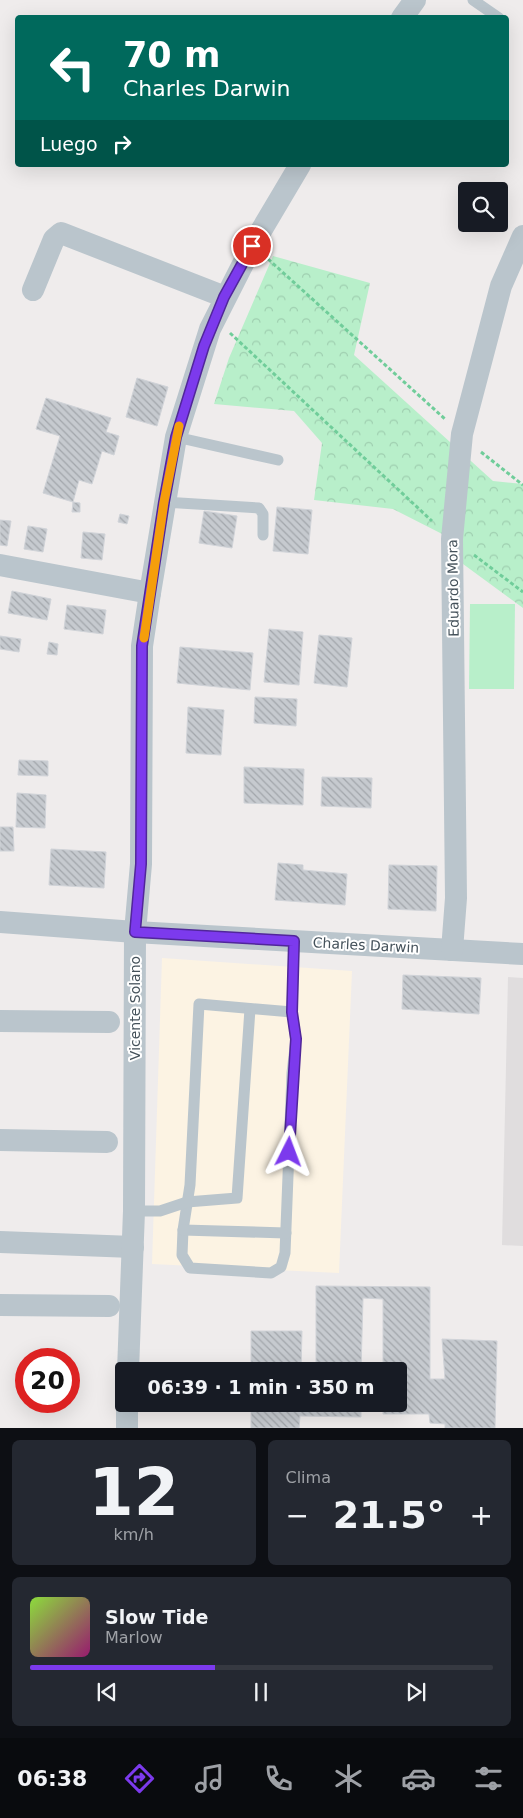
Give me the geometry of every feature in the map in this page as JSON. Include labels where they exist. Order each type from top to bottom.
[{"type":"street","points":[[404,15],[415,0]]},
{"type":"street","name":"Vicente Solano","points":[[128,1362],[134,1211],[135,932],[141,864],[142,646],[164,502],[176,437],[187,396],[224,297],[299,167]]},
{"type":"street","points":[[33,290],[54,239],[61,233],[224,297]]},
{"type":"street","name":"Eduardo Mora","points":[[452,950],[456,898],[452,539],[462,434],[501,286],[523,236]]},
{"type":"street","points":[[0,565],[150,593]]},
{"type":"street","name":"Charles Darwin","points":[[0,922],[135,932],[523,954]]},
{"type":"street","points":[[0,1021],[109,1022]]},
{"type":"street","points":[[0,1140],[107,1142]]},
{"type":"street","points":[[0,1242],[133,1247]]},
{"type":"street","points":[[0,1305],[109,1306]]},
{"type":"street","points":[[127,1412],[127,1428]]},
{"type":"lane","points":[[473,0],[495,15]]},
{"type":"lane","points":[[176,437],[278,460]]},
{"type":"lane","points":[[164,502],[260,508],[263,514],[263,535]]},
{"type":"lane","points":[[292,1012],[199,1004],[188,1202],[183,1230],[182,1255],[190,1268],[271,1273],[281,1267],[285,1253],[292,1073],[296,1039],[292,1012],[294,941]]},
{"type":"lane","points":[[134,1211],[160,1211],[188,1202],[237,1198],[250,1009]]},
{"type":"lane","points":[[183,1230],[286,1233]]},
{"type":"path","points":[[252,246],[499,468],[523,485]]},
{"type":"path","points":[[215,319],[452,539],[523,592]]},
{"type":"shaded area","points":[[162,958],[352,971],[339,1273],[152,1264]]},
{"type":"shaded area","points":[[508,977],[523,978],[523,1246],[502,1245]]},
{"type":"green space","points":[[273,256],[370,283],[354,355],[493,481],[523,484],[523,608],[463,564],[452,539],[393,509],[314,500],[322,443],[294,411],[214,404],[229,358]]},
{"type":"green space","points":[[470,604],[515,604],[514,689],[469,689]]},
{"type":"building","points":[[137,378],[168,387],[157,426],[126,417]]},
{"type":"building","points":[[46,398],[111,418],[106,432],[119,436],[114,455],[102,451],[92,484],[79,480],[73,502],[43,493],[60,436],[36,429]]},
{"type":"building","points":[[73,502],[80,503],[80,512],[72,512]]},
{"type":"building","points":[[277,507],[312,510],[308,554],[273,551]]},
{"type":"building","points":[[204,511],[237,516],[232,548],[199,543]]},
{"type":"building","points":[[120,514],[129,516],[127,524],[118,522]]},
{"type":"building","points":[[0,520],[11,521],[7,546],[0,545]]},
{"type":"building","points":[[28,526],[47,529],[43,552],[24,549]]},
{"type":"building","points":[[83,532],[105,534],[102,560],[81,558]]},
{"type":"building","points":[[12,591],[51,599],[47,620],[8,613]]},
{"type":"building","points":[[67,605],[106,610],[103,634],[64,629]]},
{"type":"building","points":[[269,629],[303,632],[299,685],[264,682]]},
{"type":"building","points":[[319,635],[352,638],[347,687],[314,683]]},
{"type":"building","points":[[0,636],[21,639],[19,652],[0,649]]},
{"type":"building","points":[[49,642],[58,644],[57,655],[47,654]]},
{"type":"building","points":[[180,647],[253,653],[250,690],[177,683]]},
{"type":"building","points":[[255,697],[297,699],[296,726],[254,723]]},
{"type":"building","points":[[188,707],[224,710],[221,755],[186,753]]},
{"type":"building","points":[[19,760],[48,761],[48,776],[18,775]]},
{"type":"building","points":[[244,767],[304,769],[303,805],[244,803]]},
{"type":"building","points":[[322,777],[372,778],[371,808],[321,806]]},
{"type":"building","points":[[17,793],[46,795],[45,828],[16,827]]},
{"type":"building","points":[[0,827],[13,827],[14,851],[0,851]]},
{"type":"building","points":[[51,849],[106,852],[104,888],[49,885]]},
{"type":"building","points":[[278,863],[303,865],[303,870],[347,874],[345,905],[275,900]]},
{"type":"building","points":[[389,865],[437,866],[436,911],[388,909]]},
{"type":"building","points":[[403,975],[481,978],[479,1014],[402,1009]]},
{"type":"building","points":[[316,1286],[430,1287],[430,1379],[445,1379],[442,1339],[497,1341],[495,1428],[445,1428],[445,1424],[430,1423],[429,1414],[383,1414],[383,1412],[407,1412],[407,1362],[383,1362],[383,1299],[363,1298],[361,1362],[316,1362]]},
{"type":"building","points":[[251,1331],[302,1331],[301,1362],[251,1362]]},
{"type":"building","points":[[251,1412],[361,1412],[361,1417],[300,1416],[299,1428],[251,1428]]},
{"type":"slow traffic","points":[[144,638],[164,502],[179,426]]},
{"type":"route","points":[[252,246],[224,297],[204,346],[187,396],[176,437],[164,502],[142,646],[141,864],[135,932],[294,941],[292,1012],[296,1039],[292,1073],[289,1152]]}]
